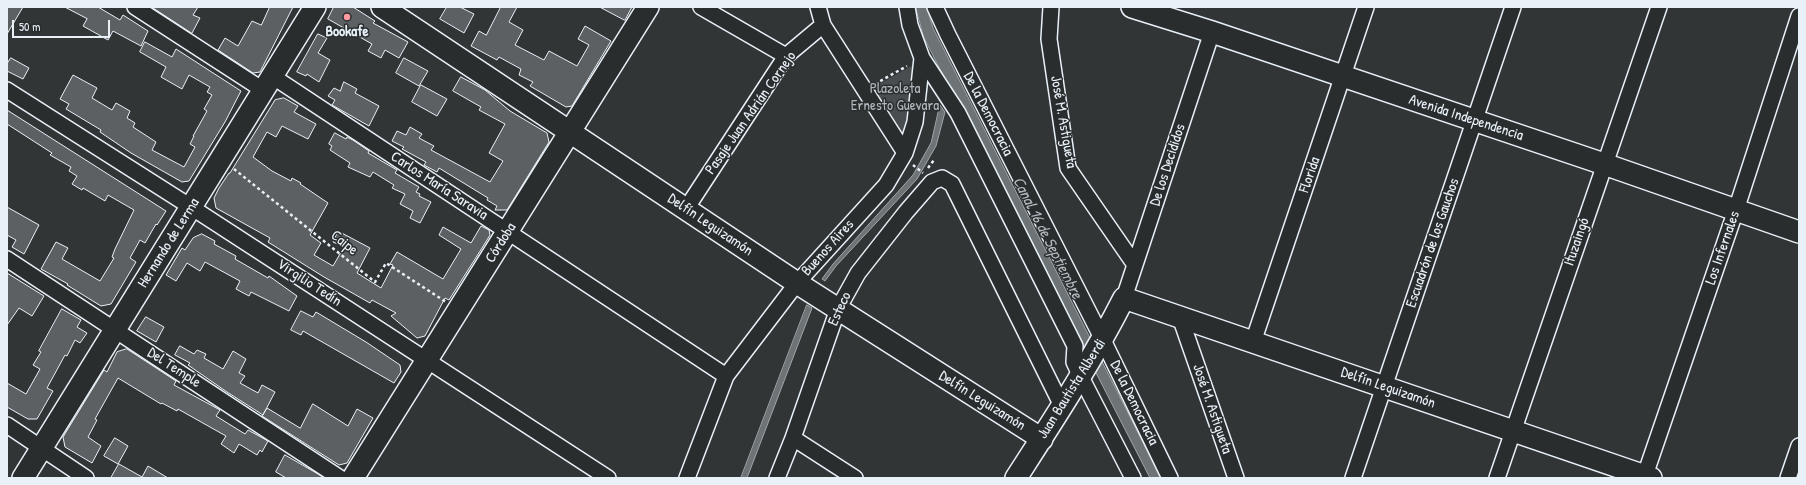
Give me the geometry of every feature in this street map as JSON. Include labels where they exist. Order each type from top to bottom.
[{"type":"main road","name":"Hernando de Lerma","points":[[23,478],[315,7]]},
{"type":"main road","name":"Delfín Leguizamón","points":[[382,7],[797,283],[1042,438]]},
{"type":"main road","name":"Córdoba","points":[[353,478],[648,7]]},
{"type":"main road","name":"Avenida Independencia","points":[[1132,7],[1212,32],[1604,164],[1799,232]]},
{"type":"main road","name":"Delfín Leguizamón","points":[[1124,298],[1646,477]]},
{"type":"main road","name":"Juan Bautista Alberdi","points":[[1016,478],[1081,377],[1103,340],[1124,298]]},
{"type":"street","name":"Carlos María Saravia","points":[[135,7],[268,83],[508,232],[726,376]]},
{"type":"street","points":[[701,7],[786,56]]},
{"type":"street","points":[[818,7],[823,25],[909,159]]},
{"type":"street","name":"Buenos Aires","points":[[687,478],[726,376],[797,283],[909,159],[915,122],[922,58],[910,25],[908,7]]},
{"type":"street","name":"De la Democracia","points":[[935,7],[948,36],[1103,340],[1170,478]]},
{"type":"street","name":"José M. Astigueta","points":[[1051,7],[1049,39],[1068,168],[1135,265]]},
{"type":"street","name":"Florida","points":[[1253,342],[1366,7]]},
{"type":"street","name":"Escuadrón de los Gauchos","points":[[1353,478],[1513,7]]},
{"type":"street","name":"Ituzaingó","points":[[1497,478],[1659,7]]},
{"type":"street","name":"Los Infernales","points":[[1646,477],[1736,210],[1799,16]]},
{"type":"street","name":"Pasaje Juan Adrián Cornejo","points":[[686,209],[786,56],[823,25]]},
{"type":"street","name":"De los Decididos","points":[[1124,298],[1212,32]]},
{"type":"street","name":"De la Democracia","points":[[922,58],[958,113],[1012,219],[1075,346],[1074,362],[1081,377],[1133,478]]},
{"type":"street","name":"Virgilio Tedín","points":[[7,90],[428,360],[608,478]]},
{"type":"street","name":"Esteco","points":[[777,478],[793,438],[838,308],[858,273],[906,212],[932,182],[942,178],[952,184],[1062,406]]},
{"type":"street","name":"Del Temple","points":[[7,259],[340,478]]},
{"type":"street","name":"José M. Astigueta","points":[[1180,317],[1236,478]]},
{"type":"street","points":[[7,425],[86,478]]},
{"type":"street","points":[[793,438],[855,478]]},
{"type":"street","points":[[1788,478],[1799,446]]},
{"type":"path","points":[[864,90],[922,58]]},
{"type":"path","name":"Caipe","points":[[221,159],[375,282],[386,262],[451,304]]},
{"type":"path","points":[[909,159],[925,174]]},
{"type":"green space","name":"Plazoleta Ernesto Guevara","points":[[919,62],[904,147],[868,90]]},
{"type":"shaded area","points":[[916,7],[927,7],[933,28],[1161,478],[1150,478],[924,38]]},
{"type":"shaded area","points":[[940,105],[945,112],[936,146],[917,179],[836,266],[825,281],[822,279],[833,264],[913,175],[931,143]]},
{"type":"shaded area","points":[[807,305],[812,308],[747,478],[741,478]]},
{"type":"building","points":[[7,7],[23,7],[7,34]]},
{"type":"building","points":[[65,7],[98,7],[120,20],[123,15],[148,31],[141,46],[113,31],[108,40],[83,26],[87,19]]},
{"type":"building","points":[[152,7],[198,7],[193,15],[200,18],[192,33]]},
{"type":"building","points":[[270,7],[293,7],[260,72],[253,73],[218,50],[225,38],[238,46],[252,21],[261,25]]},
{"type":"building","points":[[334,7],[353,7],[375,21],[373,23],[408,42],[399,58],[385,50],[381,58],[368,51],[372,44],[328,19]]},
{"type":"building","points":[[447,7],[460,7],[474,14],[464,33],[440,19]]},
{"type":"building","points":[[501,7],[517,7],[509,22],[523,30],[515,45],[544,60],[549,51],[577,66],[589,45],[578,39],[585,26],[611,41],[572,106],[566,107],[530,86],[533,82],[519,75],[521,69],[499,57],[497,60],[471,46],[479,31],[486,35]]},
{"type":"building","points":[[600,7],[632,7],[625,20]]},
{"type":"building","points":[[318,34],[327,38],[318,53],[330,60],[319,82],[307,74],[306,76],[297,72]]},
{"type":"building","points":[[145,42],[172,57],[176,49],[241,91],[225,122],[189,181],[182,182],[131,153],[100,132],[101,130],[66,109],[69,104],[60,99],[73,75],[97,88],[92,98],[112,110],[116,103],[130,111],[127,118],[135,123],[133,127],[156,142],[152,150],[184,167],[195,147],[190,144],[193,136],[207,111],[204,109],[212,95],[207,92],[210,87],[189,75],[182,89],[161,77],[166,67],[140,52]]},
{"type":"building","points":[[11,58],[29,68],[23,79],[7,71],[7,64]]},
{"type":"building","points":[[404,58],[428,71],[419,86],[396,73]]},
{"type":"building","points":[[461,77],[485,90],[510,111],[547,133],[549,142],[507,210],[495,210],[497,206],[487,200],[488,198],[439,168],[437,172],[424,165],[426,162],[402,149],[404,147],[392,141],[397,131],[406,135],[410,127],[422,134],[419,138],[434,146],[431,150],[490,182],[503,161],[489,153],[505,124],[479,110],[481,107],[453,91]]},
{"type":"building","points":[[344,82],[357,89],[355,93],[379,106],[369,126],[332,105],[335,100],[328,96],[334,88],[340,91]]},
{"type":"building","points":[[421,85],[447,99],[437,116],[412,102]]},
{"type":"building","points":[[284,98],[298,106],[294,112],[316,124],[308,139],[282,126],[276,137],[267,132],[253,157],[272,171],[291,181],[292,178],[301,183],[300,184],[328,203],[310,235],[321,243],[314,255],[333,266],[344,247],[333,242],[338,231],[370,248],[357,273],[381,288],[393,265],[390,264],[397,252],[443,279],[461,249],[439,235],[443,227],[471,243],[481,226],[489,230],[490,235],[449,300],[445,298],[425,336],[417,338],[391,316],[396,313],[372,300],[370,303],[324,277],[268,242],[270,238],[216,208],[214,198],[219,188],[230,173],[275,100]]},
{"type":"building","points":[[7,110],[166,211],[157,225],[156,224],[145,243],[140,240],[130,258],[136,262],[111,304],[101,306],[67,285],[68,284],[41,269],[56,242],[68,248],[62,259],[100,281],[114,258],[112,257],[115,249],[134,210],[108,195],[105,201],[83,188],[82,190],[72,184],[77,176],[69,171],[71,167],[50,155],[52,153],[7,124]]},
{"type":"building","points":[[335,133],[346,139],[347,137],[353,140],[369,151],[368,153],[397,170],[395,173],[419,187],[416,192],[420,194],[419,196],[431,202],[420,223],[410,218],[413,211],[400,204],[405,194],[392,188],[394,185],[373,172],[370,177],[348,167],[350,163],[330,150],[332,146],[329,144]]},
{"type":"building","points":[[7,207],[39,225],[24,254],[12,247],[16,240],[7,235]]},
{"type":"building","points":[[202,234],[215,241],[214,244],[236,256],[235,259],[268,278],[269,276],[297,296],[289,311],[251,292],[249,296],[236,289],[240,281],[205,262],[200,271],[187,263],[176,281],[166,275],[182,248],[185,250],[193,238]]},
{"type":"building","points":[[7,273],[44,296],[32,316],[19,308],[7,325]]},
{"type":"building","points":[[62,309],[81,320],[77,327],[87,333],[80,343],[75,340],[67,356],[65,355],[47,388],[53,391],[37,419],[28,419],[7,407],[7,383],[26,394],[40,369],[33,365]]},
{"type":"building","points":[[301,311],[313,317],[316,312],[366,342],[400,365],[401,372],[394,383],[303,331],[301,335],[291,330]]},
{"type":"building","points":[[146,317],[164,327],[156,342],[137,331]]},
{"type":"building","points":[[180,346],[194,354],[197,350],[206,354],[204,358],[223,369],[233,351],[246,359],[239,373],[245,376],[240,383],[258,393],[262,385],[275,392],[263,415],[188,365],[190,363],[175,355]]},
{"type":"building","points":[[127,349],[176,381],[174,385],[220,410],[216,416],[245,434],[248,430],[268,441],[262,452],[260,450],[257,455],[239,444],[234,453],[221,444],[226,436],[178,409],[177,411],[162,403],[161,404],[118,378],[95,419],[97,420],[88,437],[101,446],[92,463],[65,447],[63,437],[104,370],[107,372],[117,352]]},
{"type":"building","points":[[313,404],[348,426],[357,409],[373,418],[347,463],[339,465],[262,416],[267,408],[300,428]]},
{"type":"building","points":[[115,438],[128,446],[118,464],[104,456]]},
{"type":"building","points":[[285,455],[324,478],[286,478],[276,472]]},
{"type":"building","points":[[119,464],[142,477],[148,466],[168,478],[111,478]]},
{"type":"place","name":"Bookafe","points":[[347,17]]},
{"type":"water label","name":"Canal 16 de Septiembre","points":[[1047,238]]}]
